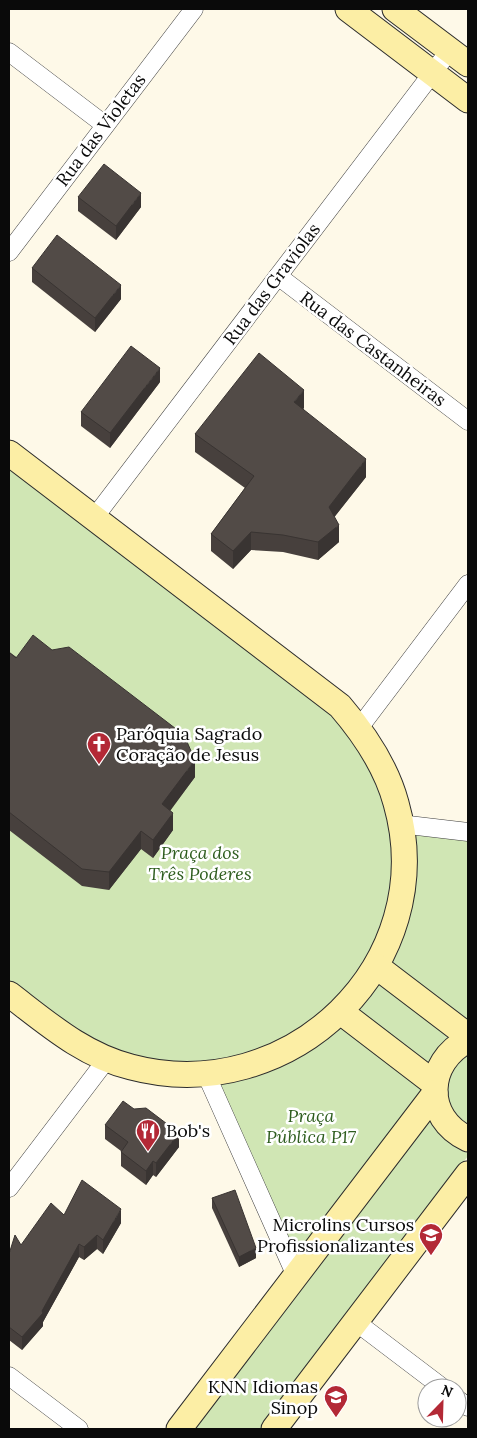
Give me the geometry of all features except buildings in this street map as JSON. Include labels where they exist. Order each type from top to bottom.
[{"type":"main road","points":[[348,9],[468,100]]},
{"type":"main road","points":[[396,9],[459,57]]},
{"type":"main road","points":[[9,453],[329,697],[359,728],[374,751],[387,777],[400,824],[404,860],[402,888],[390,933],[376,966],[359,991],[341,1012],[319,1031],[296,1046],[270,1059],[244,1068],[206,1074],[159,1073],[107,1059],[61,1034],[9,994]]},
{"type":"main road","points":[[376,966],[468,1036]]},
{"type":"main road","points":[[341,1012],[435,1088],[436,1100],[444,1118],[454,1130],[468,1139]]},
{"type":"main road","points":[[179,1429],[296,1276],[435,1088],[444,1060],[458,1045],[468,1040]]},
{"type":"main road","points":[[274,1429],[468,1174]]},
{"type":"street","name":"Rua das Violetas","points":[[9,252],[194,9]]},
{"type":"street","points":[[9,52],[105,125]]},
{"type":"street","name":"Rua das Graviolas","points":[[94,518],[433,73],[459,57]]},
{"type":"street","name":"Rua das Castanheiras","points":[[278,276],[468,421]]},
{"type":"street","points":[[359,728],[468,584]]},
{"type":"street","points":[[400,824],[468,832]]},
{"type":"street","points":[[9,1188],[107,1059]]},
{"type":"street","points":[[206,1074],[296,1276]]},
{"type":"street","points":[[356,1322],[430,1378]]},
{"type":"street","points":[[9,1376],[79,1429]]},
{"type":"green space","name":"Praça dos Três Poderes","points":[[9,466],[332,714],[365,758],[378,782],[386,808],[391,850],[389,890],[380,928],[363,963],[341,994],[312,1020],[278,1041],[239,1056],[210,1062],[170,1063],[138,1058],[118,1051],[80,1032],[9,981]]},
{"type":"green space","name":"Praça Pública P17","points":[[413,832],[468,839],[468,1028],[295,1259],[218,1083],[267,1070],[309,1050],[347,1020],[363,1002],[379,981],[415,860]]},
{"type":"green space","points":[[468,1052],[468,1127],[449,1104],[446,1097],[445,1083],[449,1073]]},
{"type":"green space","points":[[430,1117],[468,1150],[468,1156],[260,1429],[193,1429]]},
{"type":"place","name":"Paróquia Sagrado Coração de Jesus","points":[[99,765]]},
{"type":"place","name":"Bob's","points":[[148,1152]]},
{"type":"place","name":"Microlins Cursos Profissionalizantes","points":[[431,1256]]},
{"type":"place","name":"KNN Idiomas Sinop","points":[[336,1418]]}]
